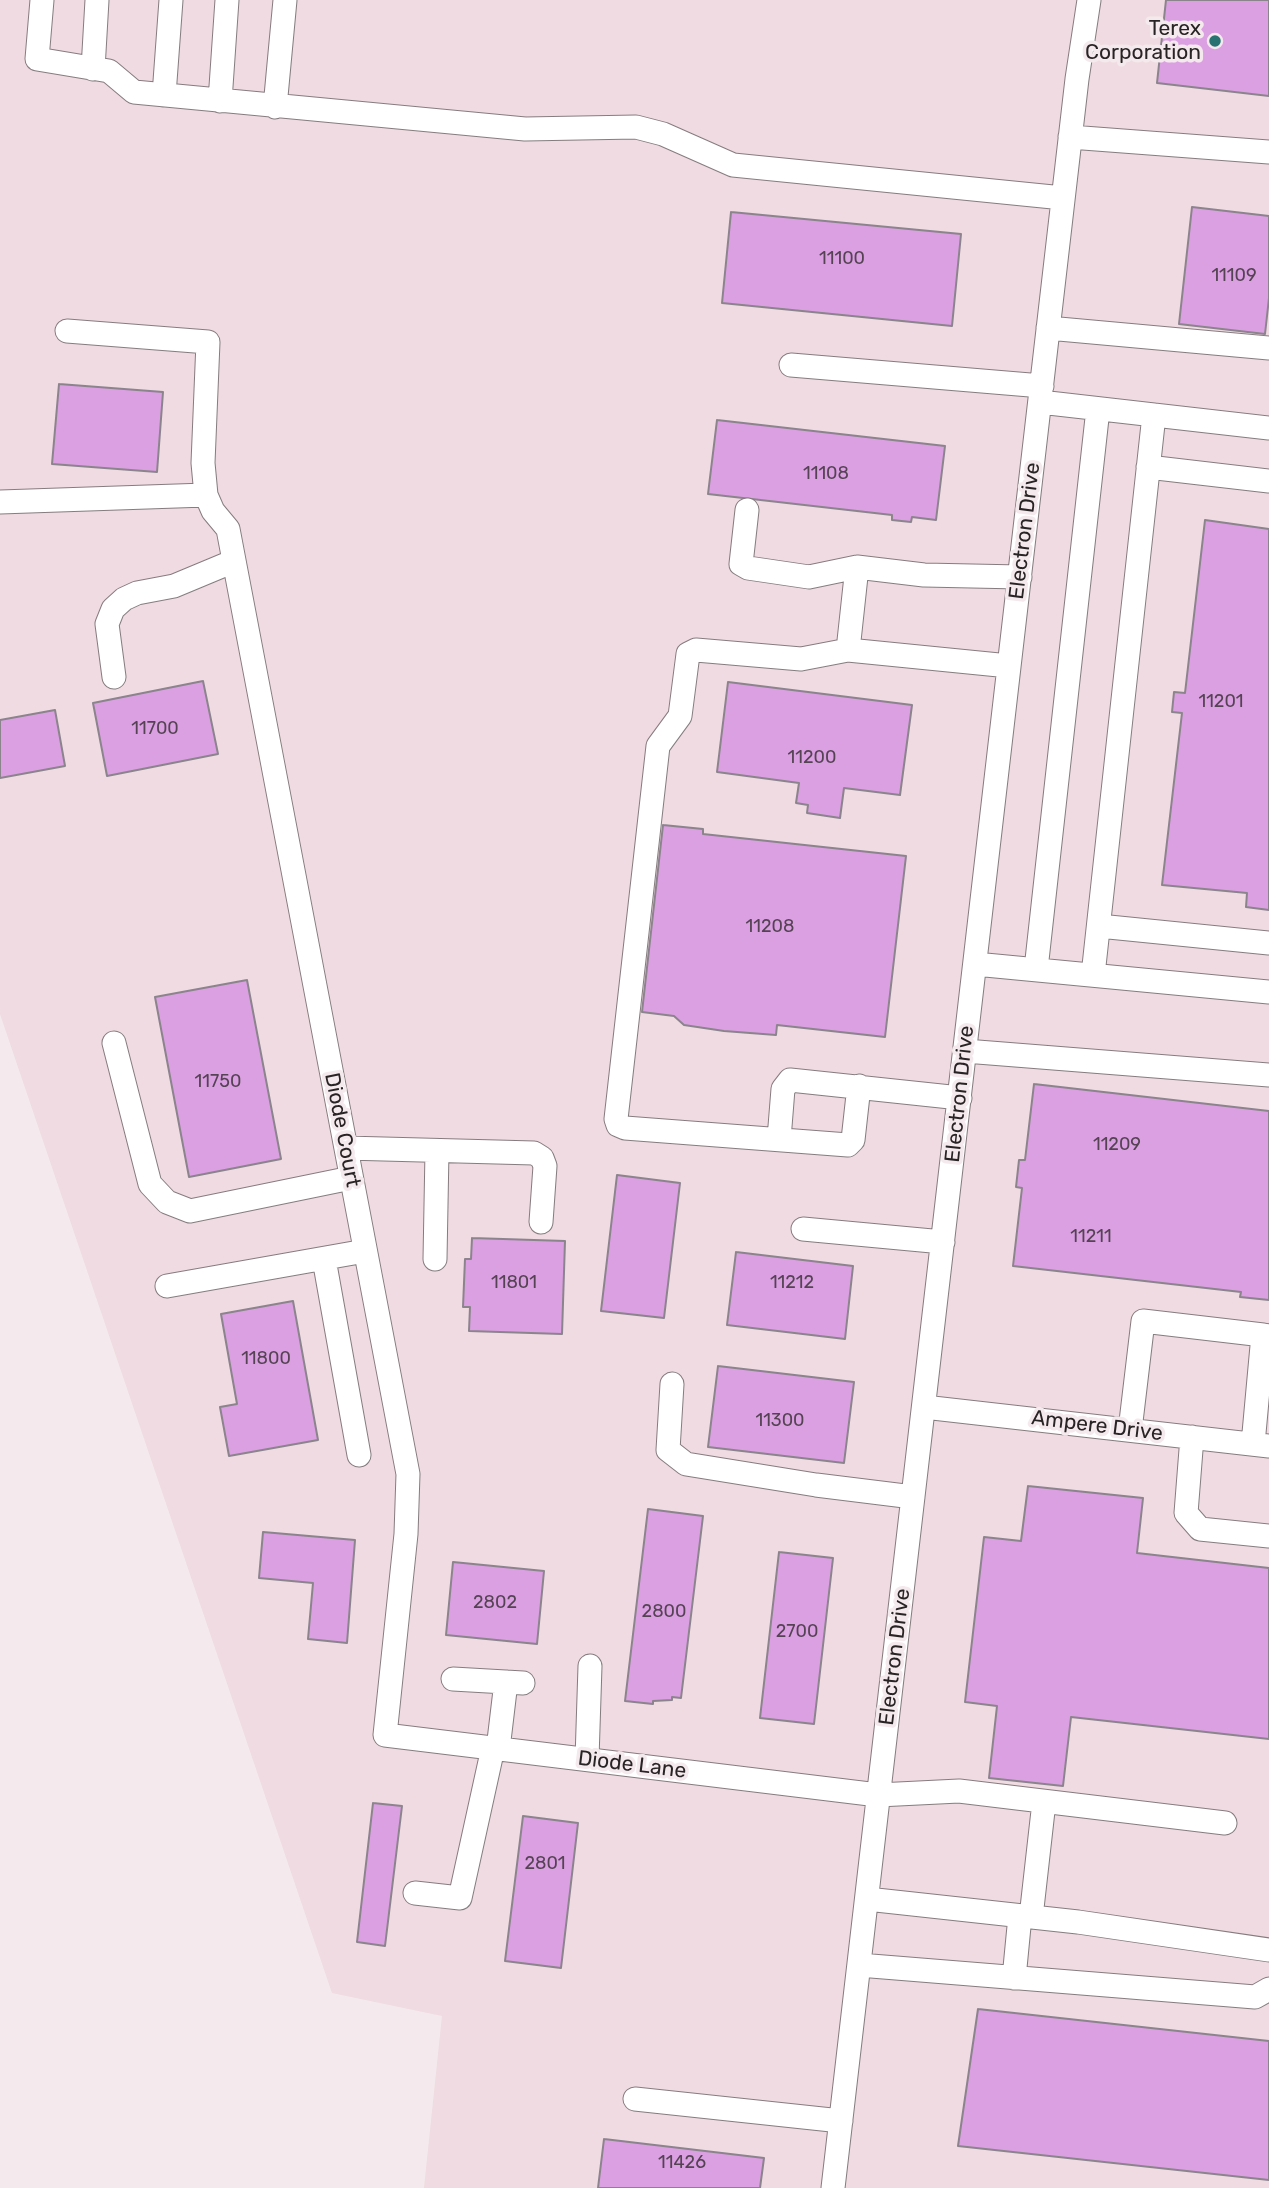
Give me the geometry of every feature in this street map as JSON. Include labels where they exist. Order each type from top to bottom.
[{"type":"street","points":[[42,0],[37,59],[109,71],[134,92],[526,129],[636,127],[663,134],[733,165],[1063,198]]},
{"type":"street","points":[[93,69],[97,0]]},
{"type":"street","points":[[164,95],[170,0]]},
{"type":"street","points":[[220,101],[227,0]]},
{"type":"street","points":[[275,107],[285,0]]},
{"type":"street","name":"Electron Drive","points":[[833,2188],[1070,136],[1089,0]]},
{"type":"street","points":[[1070,136],[1269,152]]},
{"type":"street","points":[[1048,328],[1269,348]]},
{"type":"street","points":[[0,502],[206,495],[203,463],[208,342],[67,331]]},
{"type":"street","points":[[791,365],[1041,394],[1098,409],[1269,428]]},
{"type":"street","points":[[1036,970],[1098,409]]},
{"type":"street","points":[[1093,975],[1154,415]]},
{"type":"street","points":[[1148,467],[1269,481]]},
{"type":"street","name":"Diode Court","points":[[206,495],[213,510],[228,529],[408,1474],[406,1534],[385,1735]]},
{"type":"street","points":[[747,510],[741,564],[748,568],[810,576],[857,566],[925,575],[1020,577]]},
{"type":"street","points":[[114,677],[107,624],[113,609],[124,599],[137,593],[174,586],[234,561]]},
{"type":"street","points":[[848,650],[857,566]]},
{"type":"street","points":[[859,1086],[852,1144],[625,1128],[618,1125],[615,1119],[658,746],[680,716],[688,653],[696,650],[801,659],[848,650],[1009,666]]},
{"type":"street","points":[[1099,926],[1269,943]]},
{"type":"street","points":[[975,964],[1269,992]]},
{"type":"street","points":[[114,1043],[150,1184],[156,1194],[167,1202],[190,1211],[351,1178]]},
{"type":"street","points":[[965,1051],[1269,1075]]},
{"type":"street","points":[[779,1139],[783,1089],[790,1080],[960,1098]]},
{"type":"street","points":[[346,1148],[534,1153],[541,1158],[545,1166],[541,1222]]},
{"type":"street","points":[[435,1259],[436,1151]]},
{"type":"street","points":[[803,1229],[943,1242]]},
{"type":"street","points":[[167,1286],[365,1251]]},
{"type":"street","points":[[324,1259],[359,1455]]},
{"type":"street","points":[[1130,1430],[1143,1321],[1266,1335],[1261,1445]]},
{"type":"street","points":[[672,1384],[668,1450],[686,1464],[913,1497]]},
{"type":"street","name":"Ampere Drive","points":[[924,1407],[1261,1445]]},
{"type":"street","points":[[1192,1437],[1186,1513],[1200,1529],[1269,1536]]},
{"type":"street","points":[[587,1759],[590,1665]]},
{"type":"street","points":[[415,1893],[460,1898],[495,1748],[514,1682],[453,1679]]},
{"type":"street","name":"Diode Lane","points":[[385,1735],[878,1795],[959,1791],[1225,1823]]},
{"type":"street","points":[[1014,1978],[1044,1802]]},
{"type":"street","points":[[867,1899],[1025,1917],[1269,1951]]},
{"type":"street","points":[[859,1965],[1255,1997],[1269,1989]]},
{"type":"street","points":[[635,2099],[841,2121]]},
{"type":"shaded area","points":[[0,0],[1269,0],[1269,2188],[424,2188],[442,2016],[332,1993],[0,1014]]},
{"type":"building","name":"Terex Corporation","points":[[1166,0],[1269,0],[1269,96],[1157,83]]},
{"type":"building","points":[[1192,207],[1269,216],[1269,298],[1265,334],[1179,324]]},
{"type":"building","points":[[731,212],[961,234],[952,326],[722,303]]},
{"type":"building","points":[[59,384],[163,392],[157,472],[52,464]]},
{"type":"building","points":[[717,420],[945,446],[936,520],[912,517],[911,522],[892,520],[892,515],[708,494]]},
{"type":"building","points":[[1205,520],[1269,529],[1269,910],[1246,907],[1247,893],[1162,885],[1182,713],[1172,712],[1174,692],[1185,693]]},
{"type":"building","points":[[203,681],[218,754],[107,776],[93,703]]},
{"type":"building","points":[[728,682],[912,705],[900,795],[844,788],[840,818],[807,813],[808,805],[796,803],[799,783],[717,772]]},
{"type":"building","points":[[55,710],[65,766],[0,778],[0,720]]},
{"type":"building","points":[[663,825],[703,829],[703,834],[906,856],[885,1037],[777,1025],[776,1035],[724,1031],[684,1025],[674,1016],[642,1012]]},
{"type":"building","points":[[247,980],[281,1159],[189,1177],[155,997]]},
{"type":"building","points":[[1034,1084],[1269,1111],[1269,1300],[1240,1297],[1241,1292],[1013,1266],[1022,1188],[1016,1187],[1019,1160],[1025,1160]]},
{"type":"building","points":[[617,1175],[680,1183],[664,1318],[601,1311]]},
{"type":"building","points":[[472,1238],[565,1241],[562,1334],[469,1331],[470,1307],[463,1307],[465,1259],[471,1259]]},
{"type":"building","points":[[736,1252],[853,1266],[845,1339],[727,1325]]},
{"type":"building","points":[[293,1301],[318,1440],[229,1456],[220,1407],[237,1404],[221,1314]]},
{"type":"building","points":[[718,1366],[854,1382],[844,1463],[708,1447]]},
{"type":"building","points":[[1028,1486],[1143,1498],[1137,1553],[1269,1568],[1269,1739],[1071,1717],[1063,1786],[989,1778],[997,1706],[965,1702],[984,1537],[1021,1541]]},
{"type":"building","points":[[648,1509],[703,1516],[681,1698],[653,1701],[653,1704],[625,1701]]},
{"type":"building","points":[[263,1532],[355,1540],[347,1643],[308,1639],[313,1583],[259,1578]]},
{"type":"building","points":[[779,1552],[833,1558],[814,1724],[760,1718]]},
{"type":"building","points":[[453,1562],[544,1571],[537,1644],[446,1635]]},
{"type":"building","points":[[373,1803],[402,1806],[385,1946],[357,1942]]},
{"type":"building","points":[[523,1816],[578,1823],[561,1968],[505,1961]]},
{"type":"building","points":[[978,2009],[1269,2041],[1269,2180],[958,2146]]},
{"type":"building","points":[[604,2139],[764,2158],[760,2188],[598,2188]]},
{"type":"place","name":"Terex Corporation","points":[[1215,41]]}]
